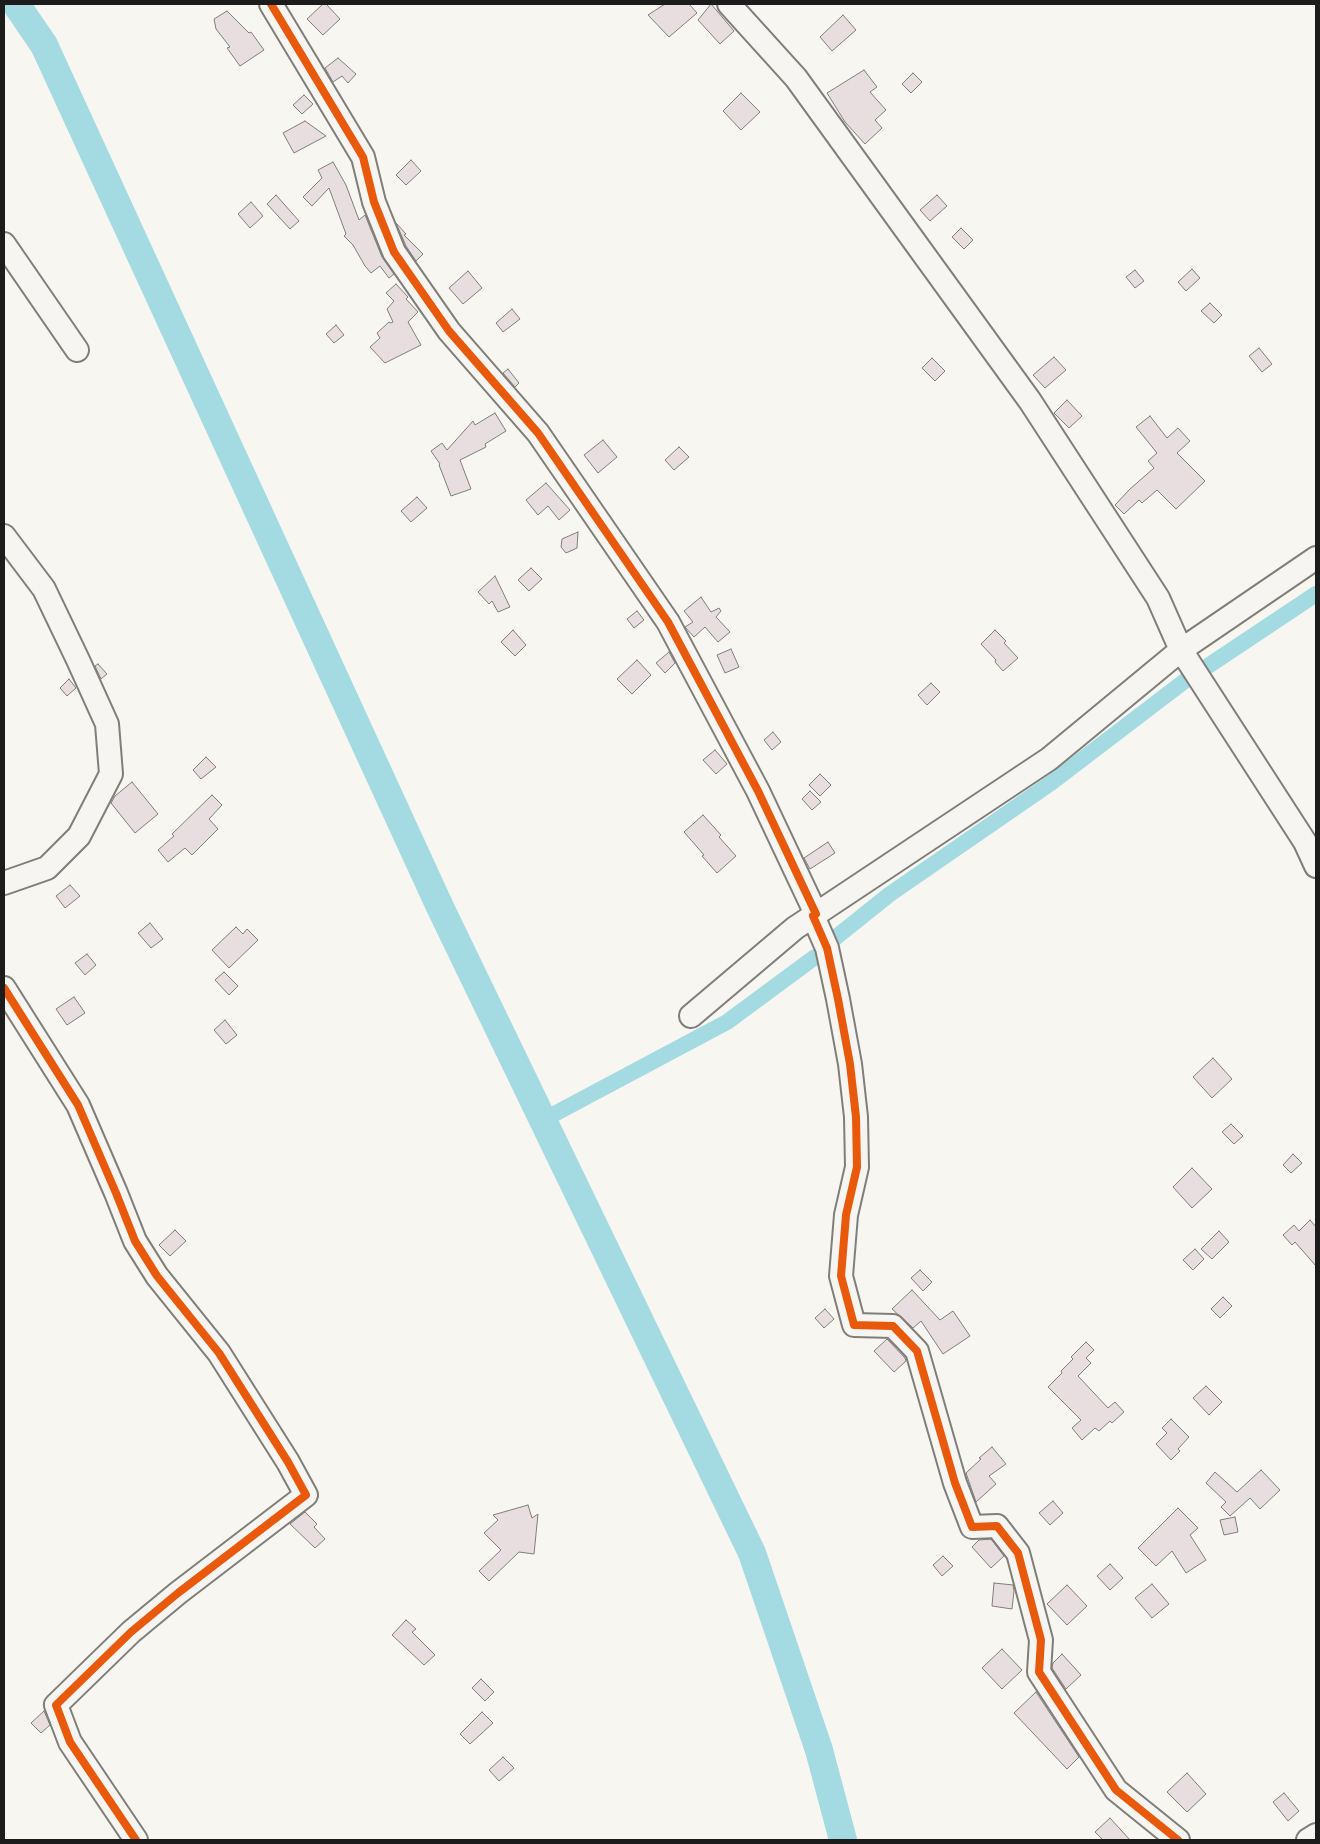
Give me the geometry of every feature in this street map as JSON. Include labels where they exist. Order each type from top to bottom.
[{"type":"street","points":[[271,4],[363,157],[374,202],[394,252],[449,331],[538,433],[668,622],[758,791],[827,948],[850,1064],[855,1109],[857,1167],[846,1215],[841,1276],[854,1325],[893,1326],[917,1351],[955,1483],[972,1527],[997,1526],[1018,1552],[1041,1640],[1039,1672],[1116,1790],[1178,1840]]},
{"type":"street","points":[[729,4],[796,78],[1030,401],[1158,598],[1181,650],[1305,842],[1316,866]]},
{"type":"street","points":[[4,244],[77,350]]},
{"type":"street","points":[[4,536],[44,589],[107,724],[111,774],[79,836],[47,868],[4,883]]},
{"type":"street","points":[[691,1016],[795,928],[1049,759],[1181,650],[1316,558]]},
{"type":"street","points":[[4,988],[78,1106],[116,1193],[134,1241],[157,1276],[219,1353],[288,1462],[306,1495],[130,1632],[56,1705],[70,1742],[136,1840]]},
{"type":"street","points":[[1308,1840],[1316,1835]]},
{"type":"building","points":[[323,4],[326,4],[340,19],[323,35],[307,19]]},
{"type":"building","points":[[665,4],[689,4],[697,13],[669,37],[648,15]]},
{"type":"building","points":[[711,4],[734,31],[720,44],[698,20]]},
{"type":"building","points":[[227,11],[249,33],[251,32],[264,50],[240,66],[227,48],[230,47],[216,29],[214,19]]},
{"type":"building","points":[[843,15],[856,30],[832,51],[820,37]]},
{"type":"building","points":[[338,58],[356,74],[348,83],[342,76],[333,82],[325,68]]},
{"type":"building","points":[[864,70],[877,87],[870,92],[886,110],[875,120],[882,128],[865,144],[845,122],[827,93]]},
{"type":"building","points":[[913,73],[922,82],[911,93],[902,84]]},
{"type":"building","points":[[741,93],[760,112],[741,130],[723,111]]},
{"type":"building","points":[[304,95],[313,104],[302,114],[293,105]]},
{"type":"building","points":[[305,121],[326,136],[294,153],[283,133]]},
{"type":"building","points":[[411,160],[421,171],[406,185],[396,175]]},
{"type":"building","points":[[333,162],[346,185],[359,220],[365,215],[382,257],[394,274],[389,278],[380,266],[371,273],[353,245],[344,236],[346,234],[329,188],[312,206],[303,197],[322,178],[318,170]]},
{"type":"building","points":[[276,195],[299,221],[290,229],[267,204]]},
{"type":"building","points":[[937,195],[947,206],[930,221],[920,210]]},
{"type":"building","points":[[251,202],[263,216],[250,228],[238,214]]},
{"type":"building","points":[[396,223],[406,234],[404,235],[423,254],[416,261],[406,246]]},
{"type":"building","points":[[961,228],[973,240],[964,249],[952,237]]},
{"type":"building","points":[[1192,269],[1200,278],[1186,291],[1178,282]]},
{"type":"building","points":[[1135,270],[1144,281],[1135,288],[1126,277]]},
{"type":"building","points":[[468,271],[482,288],[463,304],[449,288]]},
{"type":"building","points":[[396,284],[418,312],[408,322],[421,345],[385,363],[370,347],[380,338],[377,333],[389,322],[393,322],[387,309],[394,301],[386,293]]},
{"type":"building","points":[[1210,303],[1222,315],[1214,323],[1201,311]]},
{"type":"building","points":[[512,309],[520,319],[503,332],[496,323]]},
{"type":"building","points":[[336,325],[344,335],[334,343],[326,334]]},
{"type":"building","points":[[1259,348],[1272,364],[1262,372],[1249,356]]},
{"type":"building","points":[[1054,357],[1066,370],[1045,388],[1033,375]]},
{"type":"building","points":[[932,358],[945,371],[935,381],[922,368]]},
{"type":"building","points":[[508,369],[519,383],[515,387],[503,373]]},
{"type":"building","points":[[1067,400],[1082,416],[1069,428],[1054,413]]},
{"type":"building","points":[[495,413],[506,431],[485,444],[486,447],[460,460],[471,489],[451,496],[440,464],[431,451],[442,443],[447,450],[473,421],[475,425]]},
{"type":"building","points":[[1150,416],[1167,438],[1178,428],[1190,441],[1177,453],[1205,481],[1176,509],[1157,490],[1142,503],[1139,500],[1124,514],[1115,505],[1154,468],[1148,461],[1157,453],[1136,427]]},
{"type":"building","points":[[603,440],[617,457],[598,473],[584,455]]},
{"type":"building","points":[[679,447],[689,457],[674,470],[665,460]]},
{"type":"building","points":[[546,483],[570,510],[559,520],[548,506],[538,515],[526,500]]},
{"type":"building","points":[[417,497],[427,508],[411,522],[401,511]]},
{"type":"building","points":[[578,532],[577,548],[566,553],[561,547],[562,539]]},
{"type":"building","points":[[531,568],[542,579],[529,591],[518,580]]},
{"type":"building","points":[[495,576],[510,607],[498,612],[492,601],[489,604],[478,592]]},
{"type":"building","points":[[701,597],[711,612],[719,608],[721,611],[716,617],[730,632],[718,642],[705,627],[694,637],[685,627],[693,622],[684,611]]},
{"type":"building","points":[[637,611],[644,620],[634,628],[627,619]]},
{"type":"building","points":[[513,630],[526,645],[515,656],[501,642]]},
{"type":"building","points":[[995,630],[1006,641],[1004,643],[1018,658],[1003,671],[995,662],[996,660],[981,644]]},
{"type":"building","points":[[731,649],[739,667],[725,673],[717,655]]},
{"type":"building","points":[[669,652],[675,663],[665,673],[656,663]]},
{"type":"building","points":[[637,660],[651,675],[632,694],[617,679]]},
{"type":"building","points":[[98,664],[107,674],[101,679],[95,666]]},
{"type":"building","points":[[69,679],[76,688],[67,696],[60,688]]},
{"type":"building","points":[[931,683],[940,692],[927,705],[918,695]]},
{"type":"building","points":[[773,732],[781,742],[772,750],[764,740]]},
{"type":"building","points":[[715,750],[727,764],[716,774],[703,760]]},
{"type":"building","points":[[206,757],[216,767],[201,779],[193,770]]},
{"type":"building","points":[[820,774],[831,785],[820,796],[809,785]]},
{"type":"building","points":[[132,782],[158,814],[135,833],[111,803],[115,796]]},
{"type":"building","points":[[810,791],[821,802],[812,810],[802,799]]},
{"type":"building","points":[[212,795],[222,805],[209,819],[218,829],[192,855],[185,848],[168,862],[158,850],[174,836],[172,834]]},
{"type":"building","points":[[703,815],[736,856],[717,873],[684,832]]},
{"type":"building","points":[[828,842],[835,853],[810,869],[804,858]]},
{"type":"building","points":[[70,885],[80,896],[65,908],[56,896]]},
{"type":"building","points":[[150,923],[163,939],[151,948],[138,933]]},
{"type":"building","points":[[236,927],[243,934],[247,929],[258,940],[229,968],[212,950]]},
{"type":"building","points":[[87,954],[96,965],[85,975],[75,963]]},
{"type":"building","points":[[224,972],[238,986],[229,995],[215,980]]},
{"type":"building","points":[[74,997],[85,1013],[67,1025],[56,1009]]},
{"type":"building","points":[[225,1020],[237,1035],[226,1044],[214,1030]]},
{"type":"building","points":[[1213,1058],[1232,1079],[1212,1098],[1193,1077]]},
{"type":"building","points":[[1231,1124],[1243,1136],[1234,1144],[1222,1132]]},
{"type":"building","points":[[1293,1154],[1302,1163],[1291,1173],[1283,1165]]},
{"type":"building","points":[[1192,1168],[1212,1189],[1192,1208],[1173,1187]]},
{"type":"building","points":[[1310,1220],[1316,1227],[1316,1266],[1295,1242],[1292,1245],[1283,1235],[1294,1225],[1299,1231]]},
{"type":"building","points":[[175,1230],[186,1241],[170,1256],[159,1245]]},
{"type":"building","points":[[1219,1231],[1229,1242],[1212,1259],[1201,1249]]},
{"type":"building","points":[[1195,1249],[1204,1259],[1193,1270],[1183,1260]]},
{"type":"building","points":[[920,1270],[932,1282],[923,1291],[911,1278]]},
{"type":"building","points":[[912,1290],[940,1320],[953,1311],[970,1336],[943,1354],[921,1321],[913,1328],[892,1309]]},
{"type":"building","points":[[1223,1297],[1232,1306],[1220,1318],[1211,1309]]},
{"type":"building","points":[[825,1309],[834,1319],[824,1328],[815,1318]]},
{"type":"building","points":[[887,1339],[906,1361],[894,1372],[874,1351]]},
{"type":"building","points":[[1086,1342],[1094,1350],[1086,1358],[1091,1363],[1078,1376],[1108,1408],[1115,1402],[1124,1412],[1099,1431],[1095,1428],[1082,1440],[1072,1428],[1081,1420],[1048,1387],[1073,1359],[1071,1357]]},
{"type":"building","points":[[1206,1386],[1222,1402],[1209,1415],[1193,1398]]},
{"type":"building","points":[[1171,1419],[1189,1437],[1178,1449],[1180,1451],[1171,1460],[1156,1444],[1167,1433],[1162,1428]]},
{"type":"building","points":[[992,1447],[1006,1464],[989,1476],[996,1484],[976,1502],[966,1473]]},
{"type":"building","points":[[1261,1470],[1280,1490],[1260,1509],[1250,1498],[1230,1516],[1221,1507],[1226,1502],[1206,1483],[1215,1472],[1237,1492]]},
{"type":"building","points":[[1053,1501],[1063,1513],[1050,1525],[1039,1513]]},
{"type":"building","points":[[528,1505],[532,1518],[538,1514],[534,1554],[519,1552],[489,1581],[479,1571],[501,1550],[484,1533],[498,1520],[493,1515]]},
{"type":"building","points":[[1178,1508],[1198,1528],[1190,1535],[1206,1560],[1186,1573],[1172,1551],[1156,1566],[1138,1548]]},
{"type":"building","points":[[305,1512],[317,1524],[314,1527],[325,1539],[315,1548],[290,1524]]},
{"type":"building","points":[[1235,1517],[1238,1532],[1224,1535],[1220,1520]]},
{"type":"building","points":[[991,1539],[1004,1556],[991,1568],[972,1547],[979,1540]]},
{"type":"building","points":[[943,1556],[953,1566],[942,1576],[933,1565]]},
{"type":"building","points":[[1110,1564],[1123,1578],[1110,1590],[1097,1576]]},
{"type":"building","points":[[994,1583],[1013,1585],[1012,1609],[992,1606]]},
{"type":"building","points":[[1152,1584],[1169,1604],[1152,1618],[1135,1598]]},
{"type":"building","points":[[1067,1585],[1087,1606],[1067,1625],[1047,1604]]},
{"type":"building","points":[[406,1620],[416,1629],[412,1632],[435,1655],[424,1665],[392,1635]]},
{"type":"building","points":[[1002,1649],[1022,1670],[1002,1689],[982,1668]]},
{"type":"building","points":[[1062,1654],[1081,1675],[1066,1689],[1052,1668],[1053,1663]]},
{"type":"building","points":[[481,1679],[494,1692],[485,1701],[472,1688]]},
{"type":"building","points":[[1036,1692],[1079,1757],[1067,1769],[1014,1713]]},
{"type":"building","points":[[44,1711],[50,1725],[41,1733],[31,1723]]},
{"type":"building","points":[[482,1712],[493,1723],[470,1744],[460,1734]]},
{"type":"building","points":[[503,1757],[514,1768],[499,1781],[489,1770]]},
{"type":"building","points":[[1187,1773],[1206,1794],[1187,1812],[1167,1792]]},
{"type":"building","points":[[1284,1793],[1299,1811],[1288,1821],[1273,1802]]},
{"type":"building","points":[[1110,1818],[1130,1840],[1103,1840],[1095,1832]]},
{"type":"waterway","points":[[16,4],[44,45],[440,907],[752,1553],[819,1750],[843,1840]]},
{"type":"waterway","points":[[1208,666],[1316,594]]},
{"type":"waterway","points":[[835,938],[890,894],[1051,783],[1186,680]]},
{"type":"waterway","points":[[543,1120],[727,1022],[815,957]]},
{"type":"cycle path","points":[[271,4],[363,157],[374,202],[394,252],[449,331],[538,433],[668,622],[758,791],[816,914]]},
{"type":"cycle path","points":[[813,916],[827,948],[838,999],[850,1064],[856,1117],[857,1167],[846,1215],[841,1276],[854,1325],[893,1326],[917,1351],[955,1483],[972,1527],[997,1526],[1018,1553],[1041,1640],[1039,1672],[1116,1790],[1178,1840]]},
{"type":"cycle path","points":[[4,988],[78,1105],[135,1241],[157,1276],[219,1353],[288,1462],[306,1495],[178,1593],[131,1632],[56,1705],[70,1742],[136,1840]]}]
